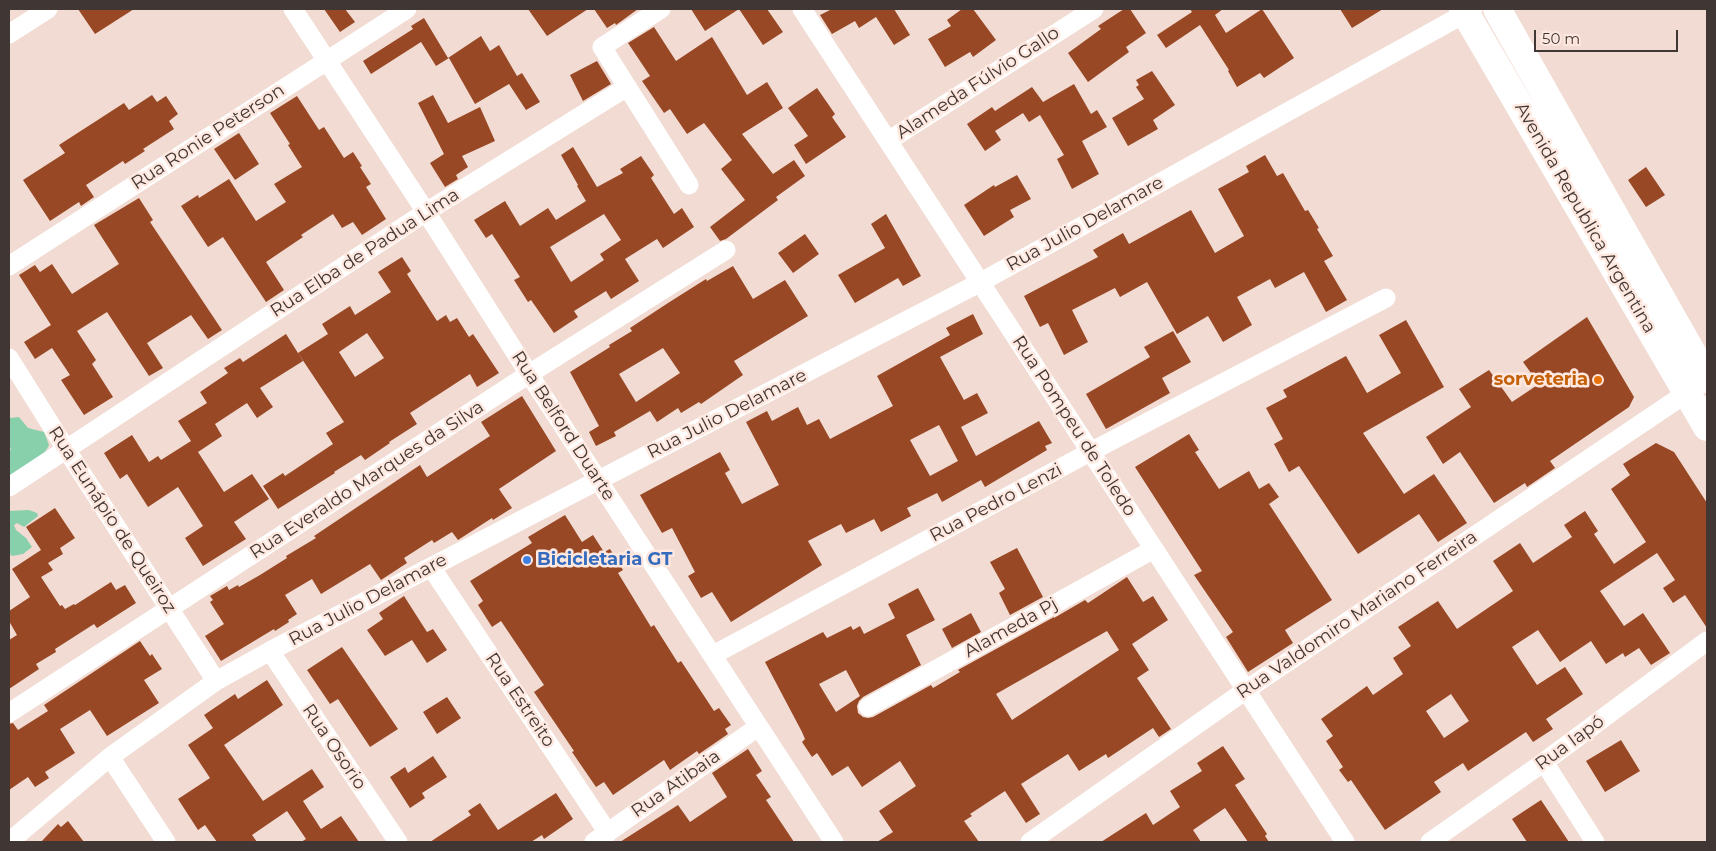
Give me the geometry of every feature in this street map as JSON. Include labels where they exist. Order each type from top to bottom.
[{"type":"main road","name":"Avenida Republica Argentina","points":[[1497,9],[1701,383],[1707,427]]},
{"type":"main road","name":"Avenida Republica Argentina","points":[[1467,10],[1701,383]]},
{"type":"street","points":[[9,34],[48,9]]},
{"type":"street","name":"Rua Belford Duarte","points":[[293,9],[834,842]]},
{"type":"street","name":"Rua Ronie Peterson","points":[[9,266],[407,9]]},
{"type":"street","points":[[661,9],[602,47],[689,185]]},
{"type":"street","name":"Rua Pompeu de Toledo","points":[[802,9],[1345,842]]},
{"type":"street","name":"Alameda Fúlvio Gallo","points":[[888,141],[1094,9]]},
{"type":"street","name":"Rua Julio Delamare","points":[[9,842],[110,757],[216,682],[270,651],[981,282],[1467,10]]},
{"type":"street","name":"Rua Elba de Padua Lima","points":[[9,486],[426,212],[627,87]]},
{"type":"street","name":"Rua Everaldo Marques da Silva","points":[[9,713],[529,374],[726,250]]},
{"type":"street","name":"Rua Pedro Lenzi","points":[[713,655],[1090,452],[1386,298]]},
{"type":"street","name":"Rua Eunápio de Queiroz","points":[[9,358],[216,682]]},
{"type":"street","name":"Rua Valdomiro Mariano Ferreira","points":[[1030,842],[1246,690],[1701,383]]},
{"type":"street","name":"Alameda Pj","points":[[868,707],[1154,549]]},
{"type":"street","name":"Rua Estreito","points":[[431,567],[601,837]]},
{"type":"street","name":"Rua Iapó","points":[[1430,842],[1544,762],[1707,641]]},
{"type":"street","name":"Rua Osorio","points":[[270,651],[398,842]]},
{"type":"street","name":"Rua Atibaia","points":[[601,837],[758,727]]},
{"type":"street","points":[[110,757],[166,842]]},
{"type":"street","points":[[1544,762],[1595,842]]},
{"type":"green space","points":[[19,417],[28,428],[44,432],[49,445],[44,454],[9,479],[9,452],[11,449],[9,445],[9,419]]},
{"type":"green space","points":[[29,510],[37,513],[38,516],[24,527],[17,523],[14,525],[16,530],[26,538],[32,547],[23,554],[12,556],[9,553],[9,511]]},
{"type":"building","points":[[78,9],[134,9],[95,34]]},
{"type":"building","points":[[324,9],[345,9],[355,22],[340,32]]},
{"type":"building","points":[[528,9],[588,9],[547,36]]},
{"type":"building","points":[[594,9],[638,9],[616,25],[615,23],[607,28]]},
{"type":"building","points":[[691,9],[739,9],[705,31]]},
{"type":"building","points":[[739,9],[767,9],[783,32],[763,45]]},
{"type":"building","points":[[832,9],[894,9],[910,35],[894,45],[876,17],[859,28],[855,21],[832,34],[820,15]]},
{"type":"building","points":[[962,9],[973,9],[996,40],[973,57],[970,52],[945,67],[928,39],[951,26],[947,20]]},
{"type":"building","points":[[1124,9],[1130,9],[1146,33],[1126,47],[1129,52],[1088,82],[1068,53],[1101,29],[1098,26]]},
{"type":"building","points":[[1190,9],[1223,9],[1215,15],[1226,33],[1262,9],[1294,58],[1264,78],[1260,73],[1237,87],[1229,70],[1200,25],[1166,48],[1157,35],[1192,12]]},
{"type":"building","points":[[1340,9],[1383,9],[1352,28]]},
{"type":"building","points":[[424,18],[448,58],[481,36],[490,51],[499,45],[517,76],[522,73],[540,102],[526,110],[509,84],[475,104],[449,58],[436,66],[421,42],[371,74],[363,61],[413,29],[411,26]]},
{"type":"building","points":[[654,27],[676,61],[712,37],[747,95],[767,82],[783,108],[742,134],[773,174],[794,160],[805,176],[776,197],[778,200],[726,239],[720,241],[710,227],[745,200],[721,169],[732,160],[704,123],[687,134],[670,109],[664,113],[642,81],[650,76],[628,43]]},
{"type":"building","points":[[597,61],[611,84],[583,101],[570,75]]},
{"type":"building","points":[[1152,71],[1175,105],[1153,120],[1158,129],[1128,146],[1112,118],[1144,99],[1136,87],[1139,85],[1136,80]]},
{"type":"building","points":[[1074,84],[1091,114],[1097,110],[1107,127],[1082,141],[1099,174],[1072,189],[1057,159],[1064,155],[1040,115],[1029,122],[1023,113],[995,131],[1001,140],[985,151],[967,124],[992,107],[995,111],[1032,87],[1043,102]]},
{"type":"building","points":[[817,88],[835,114],[832,117],[846,137],[806,164],[794,145],[808,136],[788,108]]},
{"type":"building","points":[[152,95],[157,102],[166,96],[178,114],[169,121],[174,129],[143,149],[145,151],[125,164],[123,161],[86,185],[94,197],[81,206],[79,202],[50,221],[23,180],[65,153],[59,145],[124,103],[129,110]]},
{"type":"building","points":[[433,95],[448,123],[480,107],[495,141],[462,156],[468,167],[456,175],[458,179],[445,187],[430,163],[444,154],[418,103]]},
{"type":"building","points":[[297,96],[319,130],[324,127],[344,158],[353,152],[371,184],[366,187],[386,219],[362,235],[353,222],[342,228],[333,214],[301,235],[303,237],[266,262],[284,290],[266,302],[223,237],[208,247],[181,206],[198,195],[199,198],[229,179],[256,221],[286,202],[274,184],[302,167],[270,113]]},
{"type":"building","points":[[239,133],[259,164],[235,180],[214,149]]},
{"type":"building","points":[[573,147],[597,187],[623,173],[620,169],[641,156],[654,175],[651,178],[674,214],[682,208],[694,227],[663,248],[657,239],[625,259],[639,281],[611,299],[606,291],[574,311],[578,317],[554,333],[531,300],[528,302],[514,280],[520,277],[492,234],[486,238],[474,220],[505,201],[520,226],[548,208],[556,220],[586,201],[561,155]],"holes":[[[604,214],[621,240],[600,254],[604,260],[571,282],[550,247]]]},
{"type":"building","points":[[1265,155],[1277,176],[1283,173],[1305,211],[1308,210],[1319,228],[1317,229],[1333,256],[1324,261],[1347,300],[1326,312],[1304,272],[1275,288],[1270,279],[1237,297],[1252,325],[1223,342],[1208,316],[1177,334],[1147,282],[1120,297],[1115,288],[1072,310],[1088,342],[1064,355],[1048,323],[1040,327],[1024,296],[1098,257],[1093,250],[1123,233],[1129,244],[1191,210],[1215,253],[1244,236],[1218,189],[1249,172],[1246,166]]},
{"type":"building","points":[[1646,167],[1665,195],[1646,207],[1628,180]]},
{"type":"building","points":[[1017,175],[1031,199],[1010,210],[1014,217],[984,236],[964,205],[994,185],[995,187]]},
{"type":"building","points":[[139,198],[153,220],[150,222],[222,330],[208,339],[191,315],[147,343],[163,368],[149,376],[107,312],[77,331],[96,360],[92,364],[113,397],[84,415],[61,380],[70,375],[52,348],[35,359],[24,342],[51,325],[19,275],[35,265],[40,272],[52,264],[72,294],[119,264],[94,225]]},
{"type":"building","points":[[886,214],[921,276],[903,286],[898,278],[855,303],[838,275],[885,248],[871,224]]},
{"type":"building","points":[[805,234],[819,254],[793,273],[778,253]]},
{"type":"building","points":[[402,257],[411,271],[407,274],[437,321],[446,315],[450,322],[457,318],[469,337],[473,334],[499,373],[477,387],[470,374],[410,413],[417,424],[390,443],[365,460],[361,455],[278,509],[263,486],[283,473],[285,476],[333,444],[326,433],[344,422],[298,353],[328,334],[322,324],[350,306],[355,315],[391,292],[378,272]],"holes":[[[367,333],[384,358],[355,377],[339,352]]]},
{"type":"building","points":[[733,266],[753,299],[785,280],[808,316],[734,361],[743,375],[701,404],[699,402],[681,413],[678,408],[657,422],[650,411],[614,432],[616,436],[596,446],[589,432],[599,426],[570,372],[632,331],[630,328],[706,279],[707,281]],"holes":[[[663,348],[680,373],[636,402],[619,374]]]},
{"type":"building","points":[[973,314],[983,334],[940,357],[964,400],[977,393],[988,413],[961,427],[976,456],[1039,421],[1052,443],[1045,446],[1047,450],[985,487],[981,480],[942,502],[937,493],[907,508],[911,516],[881,532],[874,519],[846,533],[841,524],[808,541],[822,565],[731,622],[712,592],[701,598],[688,576],[695,572],[672,528],[662,533],[640,495],[720,452],[730,470],[725,473],[742,504],[779,485],[746,422],[767,411],[772,421],[798,407],[807,425],[819,419],[830,439],[893,406],[877,376],[950,335],[946,328]],"holes":[[[939,425],[958,461],[930,476],[910,440]]]},
{"type":"building","points":[[1587,317],[1634,397],[1629,407],[1550,461],[1555,468],[1527,487],[1525,483],[1494,503],[1460,452],[1443,464],[1426,437],[1471,407],[1459,389],[1489,370],[1512,402],[1539,384],[1523,362]]},
{"type":"building","points":[[1406,320],[1444,387],[1363,433],[1404,494],[1434,474],[1467,523],[1438,542],[1419,514],[1358,554],[1299,466],[1289,472],[1274,444],[1283,439],[1266,408],[1287,397],[1283,390],[1346,356],[1367,393],[1401,373],[1379,335]]},
{"type":"building","points":[[1173,331],[1191,362],[1162,378],[1170,393],[1106,429],[1086,394],[1150,357],[1144,347]]},
{"type":"building","points":[[286,334],[303,361],[260,388],[273,407],[257,418],[247,403],[215,424],[222,436],[198,452],[224,492],[252,474],[269,499],[234,522],[246,539],[203,566],[185,538],[203,526],[178,487],[148,507],[127,474],[120,479],[104,453],[132,435],[149,462],[158,456],[161,460],[191,441],[178,421],[207,403],[200,392],[228,373],[224,368],[240,358],[243,362]]},
{"type":"building","points":[[522,396],[556,451],[499,489],[512,508],[493,520],[492,518],[458,540],[452,532],[434,543],[432,540],[404,558],[407,563],[381,580],[370,564],[321,594],[312,579],[285,595],[297,614],[288,620],[289,622],[221,661],[205,636],[224,624],[210,602],[213,600],[210,596],[227,586],[229,590],[238,585],[239,587],[260,575],[287,558],[286,556],[316,538],[314,536],[420,465],[427,477],[490,436],[481,422]]},
{"type":"building","points":[[1189,434],[1199,450],[1195,452],[1219,489],[1249,471],[1259,489],[1269,483],[1279,497],[1269,504],[1332,600],[1285,630],[1293,643],[1248,672],[1226,637],[1233,632],[1194,575],[1202,571],[1135,467]]},
{"type":"building","points":[[1656,443],[1674,452],[1707,503],[1707,628],[1685,595],[1673,603],[1663,588],[1675,580],[1657,553],[1600,591],[1624,626],[1643,613],[1670,653],[1651,665],[1639,648],[1625,657],[1623,653],[1606,664],[1591,641],[1560,662],[1538,630],[1512,647],[1537,685],[1565,667],[1583,694],[1546,719],[1553,729],[1533,742],[1526,732],[1468,771],[1463,763],[1434,782],[1441,792],[1385,830],[1351,780],[1348,782],[1339,770],[1343,767],[1326,741],[1333,736],[1321,719],[1367,686],[1373,695],[1403,674],[1393,658],[1411,646],[1398,627],[1438,601],[1457,629],[1513,591],[1493,561],[1520,543],[1533,563],[1572,537],[1564,525],[1585,511],[1598,531],[1594,534],[1614,564],[1646,542],[1611,489],[1630,475],[1623,464]],"holes":[[[1451,694],[1469,721],[1444,738],[1426,711]]]},
{"type":"building","points":[[55,508],[75,538],[60,548],[63,554],[48,563],[53,570],[41,577],[60,606],[62,605],[65,609],[75,605],[111,582],[116,590],[125,585],[136,603],[97,628],[94,624],[55,649],[56,652],[36,664],[39,669],[9,689],[9,640],[17,635],[9,621],[9,611],[30,597],[12,569],[41,550],[26,527]]},
{"type":"building","points":[[565,515],[582,542],[593,535],[604,552],[610,549],[623,570],[618,573],[651,627],[654,625],[678,663],[681,661],[714,711],[719,708],[731,725],[725,729],[728,734],[699,754],[697,751],[670,770],[664,760],[613,795],[604,782],[596,787],[572,752],[574,751],[534,692],[544,685],[501,621],[492,627],[478,605],[483,601],[470,581],[532,543],[528,537]]},
{"type":"building","points":[[1017,548],[1043,597],[1010,615],[999,593],[1005,589],[990,562]]},
{"type":"building","points":[[1127,577],[1143,602],[1153,596],[1168,620],[1132,644],[1149,670],[1137,678],[1171,729],[1159,737],[1153,728],[1108,758],[1106,754],[1079,771],[1068,754],[1021,784],[1040,814],[1026,823],[1005,791],[970,814],[972,816],[964,821],[979,842],[877,842],[893,832],[879,811],[916,786],[900,761],[862,787],[848,766],[832,776],[817,753],[812,757],[802,742],[805,739],[802,732],[765,662],[823,632],[827,638],[851,626],[853,630],[860,626],[864,634],[895,618],[888,604],[918,588],[935,620],[906,635],[921,665],[859,701],[857,706],[858,713],[868,718],[931,685],[933,688],[960,672],[958,670],[1085,600],[1088,603]],"holes":[[[1107,631],[1119,650],[1012,720],[996,694]],[[846,670],[860,696],[836,712],[819,684]]]},
{"type":"building","points":[[404,596],[427,632],[433,629],[447,650],[427,663],[412,640],[385,656],[367,630],[383,619],[379,613]]},
{"type":"building","points":[[971,613],[981,632],[952,648],[942,629]]},
{"type":"building","points":[[140,641],[162,669],[144,680],[159,703],[107,736],[90,710],[60,729],[75,753],[45,772],[49,778],[35,787],[28,777],[9,790],[9,724],[13,723],[18,730],[48,711],[44,705]]},
{"type":"building","points":[[342,647],[398,729],[370,747],[338,699],[330,704],[307,670]]},
{"type":"building","points":[[267,680],[283,705],[224,745],[263,801],[312,769],[324,787],[303,801],[321,829],[341,816],[359,842],[301,842],[306,839],[287,811],[252,835],[257,842],[217,842],[205,825],[198,830],[178,799],[210,778],[188,745],[213,728],[204,715],[235,694],[238,699]]},
{"type":"building","points":[[447,697],[461,718],[437,734],[423,712]]},
{"type":"building","points":[[1621,740],[1640,771],[1605,792],[1586,761]]},
{"type":"building","points":[[1223,746],[1245,779],[1235,785],[1267,834],[1265,836],[1269,842],[1248,842],[1225,808],[1193,830],[1201,842],[1101,842],[1146,813],[1153,825],[1180,807],[1170,791],[1202,771],[1197,763]]},
{"type":"building","points":[[748,749],[762,771],[756,775],[771,797],[766,800],[794,842],[620,842],[678,805],[690,822],[727,797],[712,773]]},
{"type":"building","points":[[433,756],[447,777],[422,793],[425,798],[410,808],[390,777],[405,767],[408,773]]},
{"type":"building","points":[[556,793],[573,819],[544,839],[542,835],[531,842],[430,842],[471,815],[468,811],[480,803],[498,830]]},
{"type":"building","points":[[1541,800],[1569,842],[1527,842],[1512,819]]},
{"type":"building","points":[[68,821],[84,842],[41,842],[58,824],[61,827]]},
{"type":"place","name":"sorveteria","points":[[1598,380]]},
{"type":"place","name":"Bicicletaria GT","points":[[527,560]]}]
